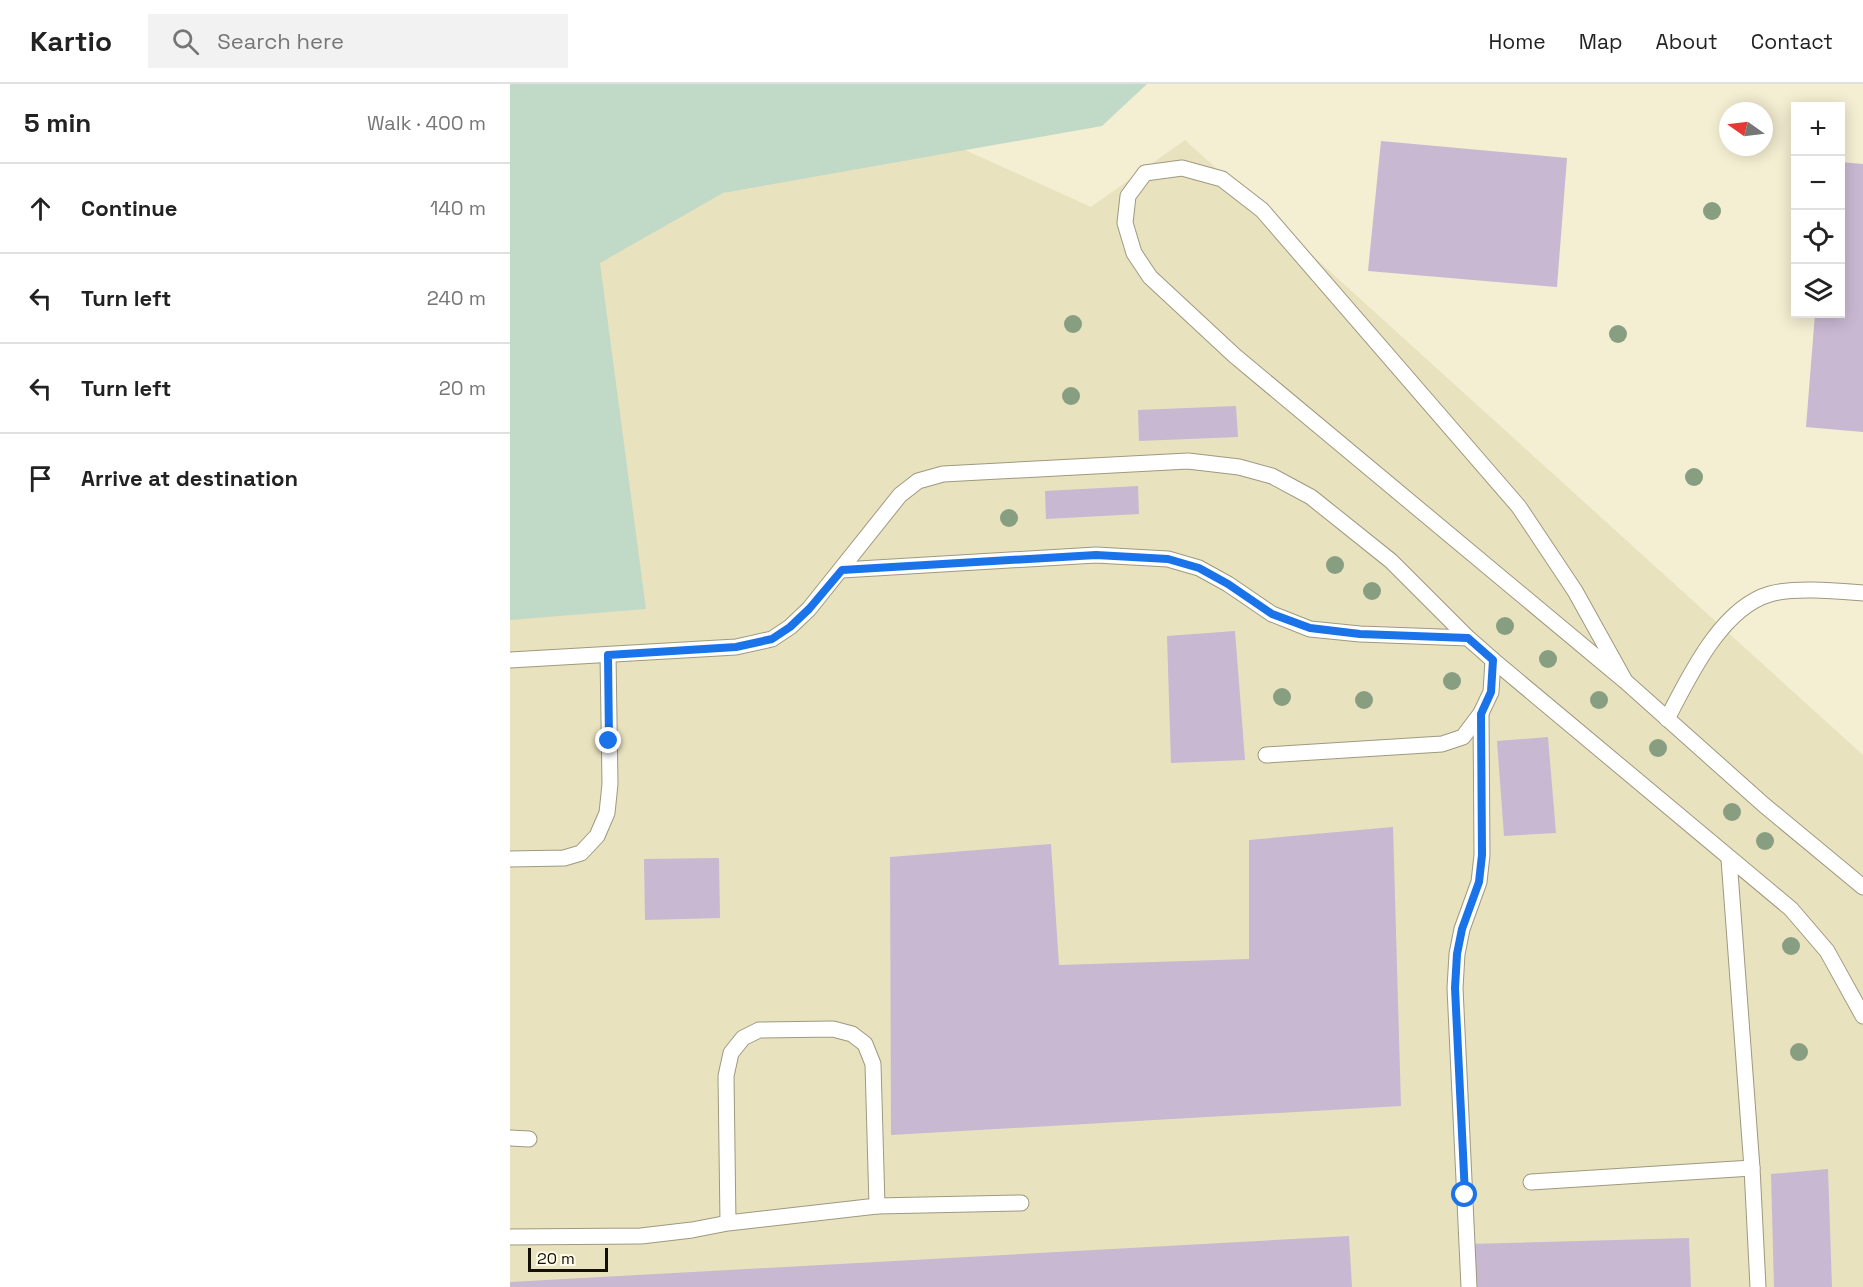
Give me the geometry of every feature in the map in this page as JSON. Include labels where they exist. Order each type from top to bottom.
[{"type":"lane","points":[[1625,681],[1575,591],[1520,507],[1262,210],[1222,179],[1182,168],[1145,173],[1128,196],[1125,223],[1134,253],[1150,277],[1235,356],[1625,681],[1764,805],[1863,887]]},
{"type":"lane","points":[[510,660],[736,647],[772,639],[790,627],[809,609],[900,495],[918,481],[943,474],[1188,461],[1239,466],[1272,476],[1311,496],[1391,561],[1493,660],[1791,909],[1827,951],[1863,1016]]},
{"type":"lane","points":[[842,570],[1096,555],[1168,559],[1199,568],[1228,584],[1272,614],[1310,628],[1360,634],[1468,638]]},
{"type":"lane","points":[[1667,720],[1696,663],[1726,625],[1746,605],[1771,594],[1802,591],[1863,593]]},
{"type":"lane","points":[[510,859],[564,858],[581,853],[597,836],[607,813],[610,784],[608,655]]},
{"type":"lane","points":[[1266,755],[1442,744],[1463,737],[1481,714],[1491,692],[1493,660]]},
{"type":"lane","points":[[1469,1287],[1455,988],[1460,938],[1479,882],[1482,855],[1481,714]]},
{"type":"lane","points":[[1729,859],[1752,1168],[1758,1287]]},
{"type":"lane","points":[[728,1222],[726,1076],[731,1053],[743,1038],[759,1030],[833,1029],[852,1034],[865,1044],[873,1064],[877,1206]]},
{"type":"lane","points":[[510,1138],[529,1139]]},
{"type":"lane","points":[[1531,1182],[1752,1168]]},
{"type":"lane","points":[[510,1237],[641,1236],[692,1230],[728,1222],[877,1206],[1021,1203]]},
{"type":"shaded area","points":[[510,84],[819,84],[1091,207],[1185,140],[1863,755],[1863,1287],[510,1287]]},
{"type":"green space","points":[[510,84],[1147,84],[1102,126],[723,193],[600,263],[646,609],[510,620]]},
{"type":"building","points":[[1381,141],[1567,158],[1557,287],[1368,271]]},
{"type":"building","points":[[1845,162],[1863,164],[1863,432],[1806,427],[1815,318],[1845,318]]},
{"type":"building","points":[[1236,406],[1238,437],[1139,441],[1138,410]]},
{"type":"building","points":[[1138,486],[1139,514],[1046,519],[1045,491]]},
{"type":"building","points":[[1235,631],[1245,760],[1171,763],[1167,636]]},
{"type":"building","points":[[1548,737],[1556,833],[1504,836],[1497,741]]},
{"type":"building","points":[[1393,827],[1401,1106],[891,1135],[890,857],[1051,844],[1059,965],[1249,959],[1249,840]]},
{"type":"building","points":[[719,858],[720,918],[645,920],[644,859]]},
{"type":"building","points":[[1828,1169],[1832,1287],[1774,1287],[1771,1174]]},
{"type":"building","points":[[1349,1236],[1352,1287],[510,1287],[510,1282]]},
{"type":"building","points":[[1689,1238],[1691,1287],[1470,1287],[1468,1244]]},
{"type":"route","points":[[609,741],[608,655],[736,647],[772,639],[790,627],[809,609],[842,570],[1096,555],[1168,559],[1199,568],[1228,584],[1272,614],[1310,628],[1360,634],[1468,638],[1493,660],[1491,692],[1481,714],[1482,855],[1479,882],[1462,929],[1457,954],[1455,988],[1465,1195]]}]
